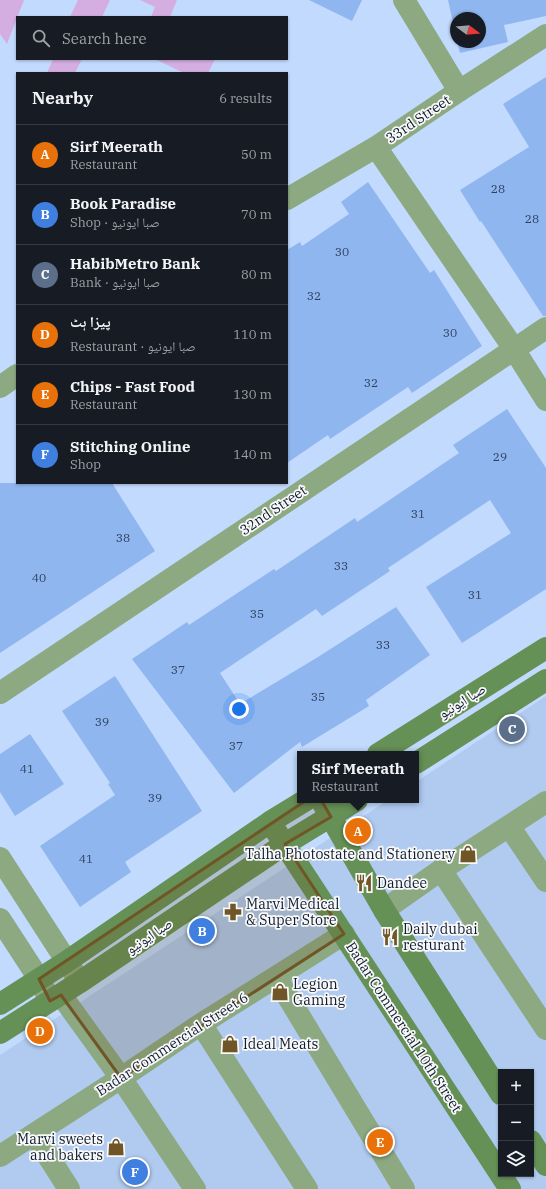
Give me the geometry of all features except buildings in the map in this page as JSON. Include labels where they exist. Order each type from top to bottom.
[{"type":"main road","name":"صبا ایونیو","points":[[383,751],[546,648]]},
{"type":"main road","name":"صبا ایونیو","points":[[419,761],[546,680]]},
{"type":"main road","name":"صبا ایونیو","points":[[0,1004],[66,962],[270,822],[301,803]]},
{"type":"main road","name":"صبا ایونیو","points":[[0,1033],[80,982],[285,844],[326,808],[345,803]]},
{"type":"main road","points":[[326,808],[384,910],[498,1089]]},
{"type":"main road","name":"Badar Commercial 10th Street","points":[[270,822],[510,1189]]},
{"type":"main road","points":[[534,1146],[546,1165]]},
{"type":"street","points":[[404,0],[459,91]]},
{"type":"street","name":"33rd Street","points":[[288,198],[376,147],[546,35]]},
{"type":"street","points":[[376,147],[514,349],[546,400]]},
{"type":"street","name":"32nd Street","points":[[0,693],[546,328]]},
{"type":"street","points":[[0,387],[16,376]]},
{"type":"street","points":[[384,910],[441,870],[546,802]]},
{"type":"street","points":[[509,826],[546,881]]},
{"type":"street","points":[[0,858],[80,982]]},
{"type":"street","points":[[441,870],[546,1029]]},
{"type":"street","points":[[0,919],[39,979],[121,1078],[195,1189]]},
{"type":"street","name":"Badar Commercial Street 6","points":[[0,1156],[121,1078],[201,1024],[344,934]]},
{"type":"street","points":[[276,977],[404,1189]]},
{"type":"street","points":[[201,1024],[307,1189]]},
{"type":"street","points":[[34,1134],[69,1189]]},
{"type":"highlighted area","points":[[317,793],[331,817],[285,844],[344,934],[121,1078],[61,995],[50,1001],[39,979]]},
{"type":"shaded area","points":[[0,0],[24,0],[18,16],[16,16],[16,21],[7,44],[0,34]]},
{"type":"shaded area","points":[[78,0],[110,0],[102,16],[70,16]]},
{"type":"shaded area","points":[[140,0],[177,0],[170,16],[151,16],[155,7]]},
{"type":"shaded area","points":[[53,60],[82,60],[76,72],[47,72]]},
{"type":"shaded area","points":[[157,60],[214,60],[208,72],[182,72]]},
{"type":"shaded area","points":[[546,696],[546,1189],[0,1189],[0,1055],[383,803],[419,803],[419,780]]},
{"type":"place","name":"HabibMetro Bank","points":[[512,729]]},
{"type":"place","name":"Sirf Meerath","points":[[358,831]]},
{"type":"place","name":"Talha Photostate and Stationery","points":[[468,854]]},
{"type":"place","name":"Dandee","points":[[364,883]]},
{"type":"place","name":"Marvi Medical & Super Store","points":[[233,912]]},
{"type":"place","name":"Book Paradise","points":[[202,931]]},
{"type":"place","name":"Daily dubai resturant","points":[[390,937]]},
{"type":"place","name":"Legion Gaming","points":[[280,992]]},
{"type":"place","name":"پیزا ہٹ","points":[[40,1031]]},
{"type":"place","name":"Ideal Meats","points":[[230,1044]]},
{"type":"place","name":"Chips - Fast Food","points":[[380,1142]]},
{"type":"place","name":"Marvi sweets and bakers","points":[[116,1147]]},
{"type":"place","name":"Stitching Online","points":[[135,1172]]}]
